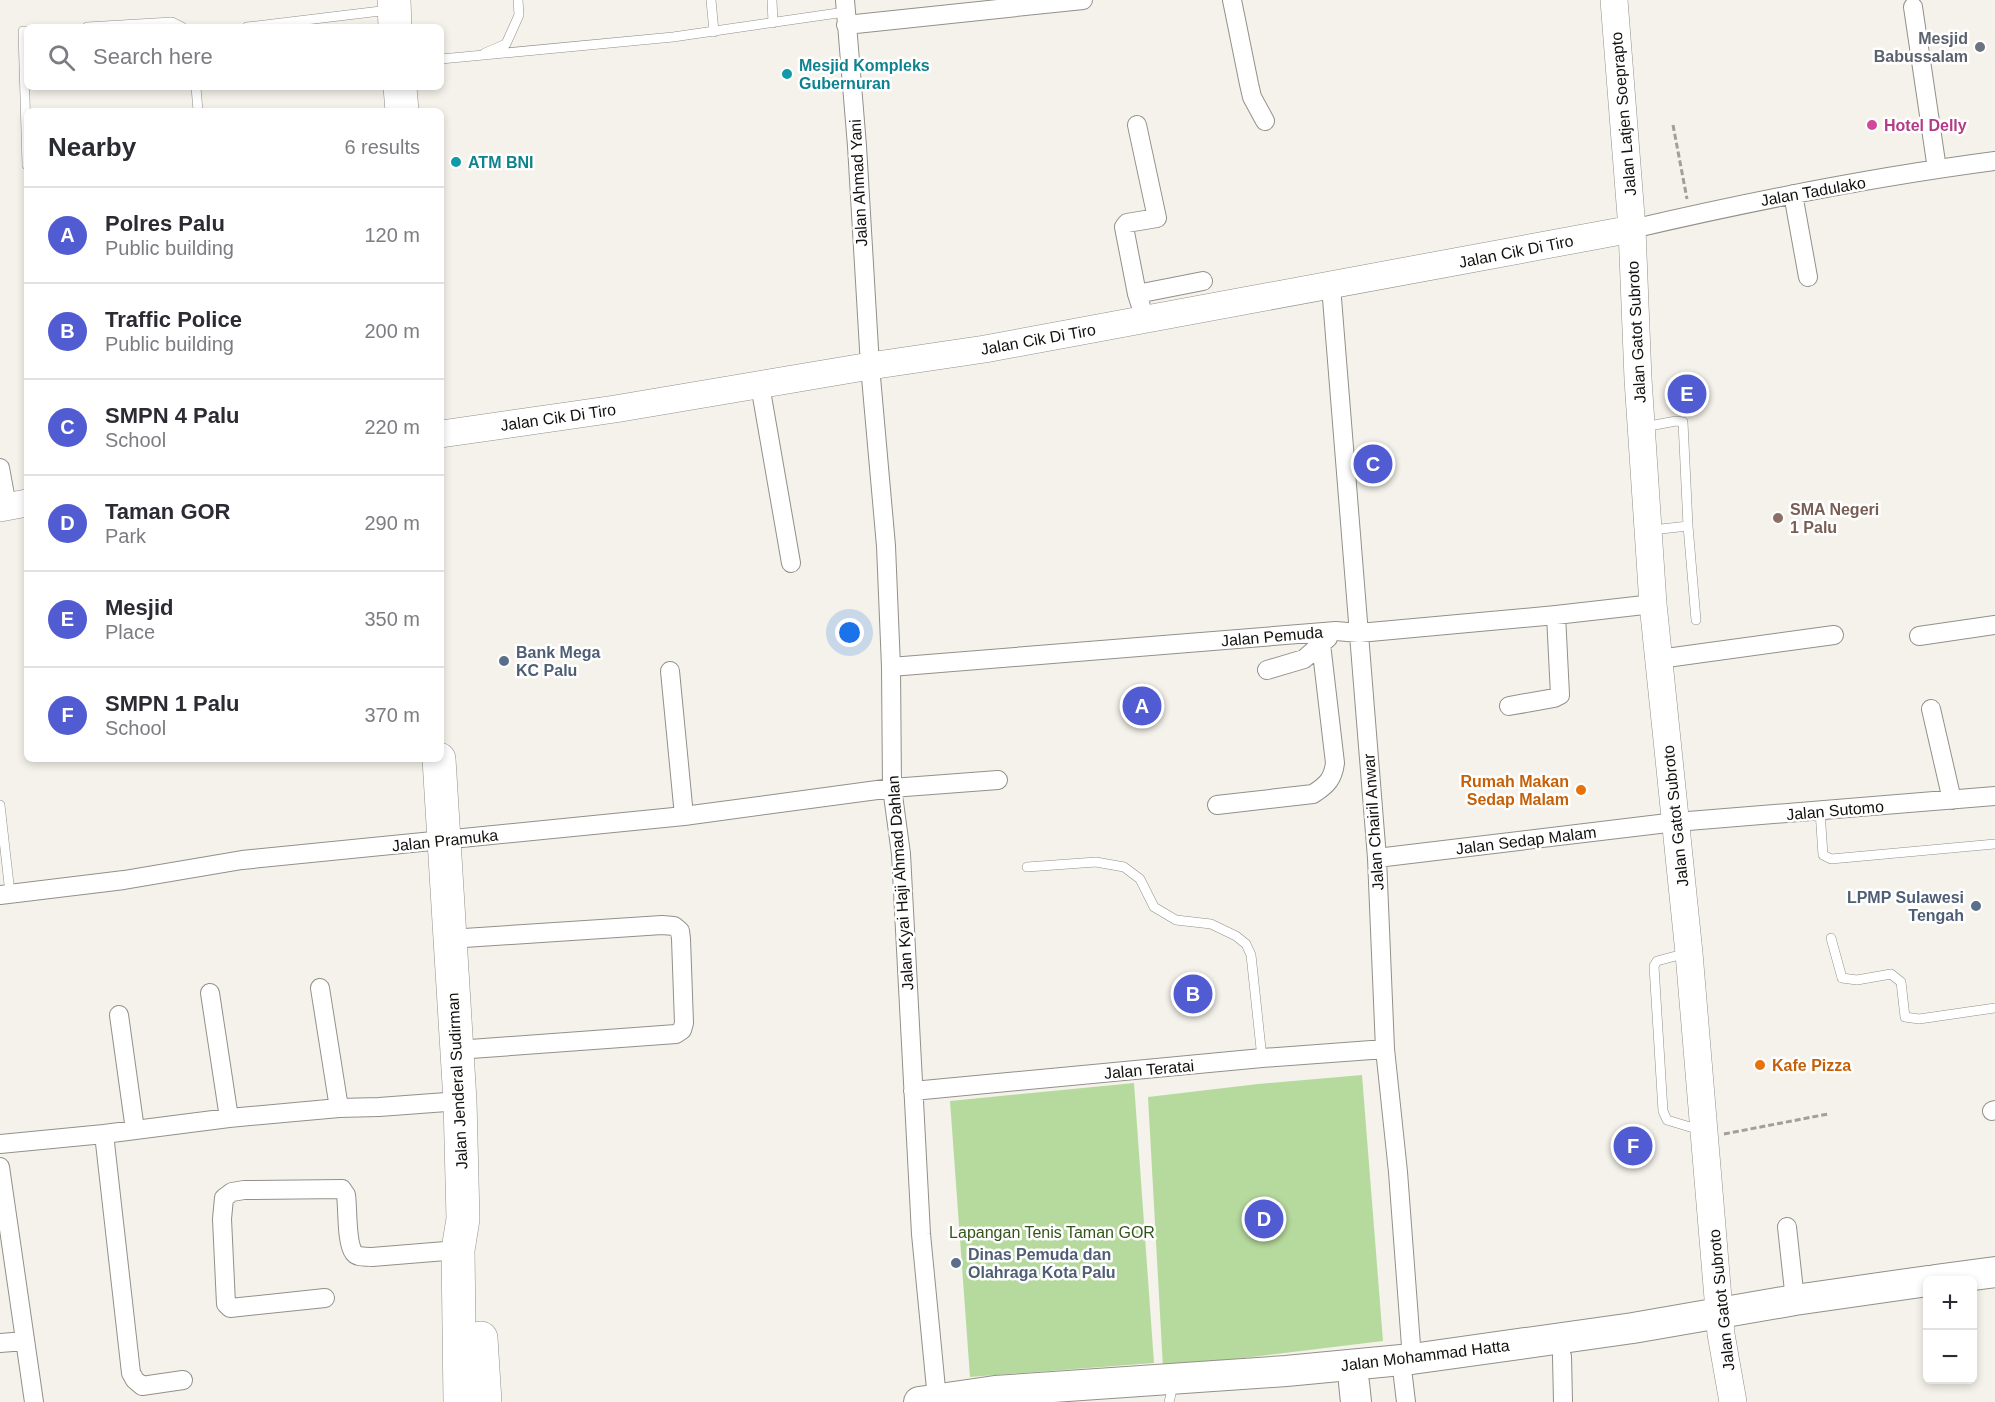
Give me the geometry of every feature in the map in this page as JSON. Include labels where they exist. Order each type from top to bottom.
[{"type":"highway","points":[[400,90],[402,108]]},
{"type":"highway","name":"Jalan Jenderal Sudirman","points":[[439,762],[460,1101],[463,1219],[458,1250],[460,1402]]},
{"type":"highway","points":[[463,1219],[475,1248],[485,1402]]},
{"type":"main road","points":[[1968,1276],[1995,1272]]},
{"type":"main road","name":"Jalan Mohammad Hatta","points":[[1171,1391],[1280,1372],[1407,1379],[1436,1375],[1562,1356],[1720,1324],[1795,1300],[1923,1282]]},
{"type":"main road","points":[[1977,1292],[1995,1289]]},
{"type":"main road","name":"Jalan Mohammad Hatta","points":[[928,1401],[1122,1388],[1171,1391],[1355,1392],[1633,1328],[1720,1324],[1923,1301]]},
{"type":"main road","name":"Jalan Mohammad Hatta","points":[[1043,1402],[1122,1388]]},
{"type":"street","points":[[845,12],[1083,0]]},
{"type":"street","points":[[1232,0],[1252,97],[1264,122]]},
{"type":"street","name":"Jalan Latjen Soeprapto","points":[[1614,0],[1632,229]]},
{"type":"street","points":[[1913,7],[1937,169]]},
{"type":"street","name":"Jalan Ahmad Yani","points":[[845,12],[857,146],[870,366]]},
{"type":"street","points":[[1137,125],[1157,218],[1127,223],[1124,227],[1141,307],[1203,281]]},
{"type":"street","name":"Jalan Tadulako","points":[[1632,229],[1793,194],[1995,161]]},
{"type":"street","points":[[1793,194],[1808,278]]},
{"type":"street","name":"Jalan Cik Di Tiro","points":[[444,434],[615,409],[985,349],[1141,307],[1330,286],[1632,229]]},
{"type":"street","name":"Jalan Gatot Subroto","points":[[1632,229],[1635,334],[1653,604],[1689,952],[1720,1324],[1733,1402]]},
{"type":"street","name":"Jalan Chairil Anwar","points":[[1330,286],[1377,858],[1385,1049],[1398,1172],[1407,1379]]},
{"type":"street","name":"Jalan Kyai Haji Ahmad Dahlan","points":[[870,366],[886,546],[891,667],[892,788],[901,854],[928,1401]]},
{"type":"street","points":[[760,385],[791,563]]},
{"type":"street","points":[[0,468],[12,506]]},
{"type":"street","name":"Jalan Pemuda","points":[[891,667],[1336,631],[1359,633],[1653,604]]},
{"type":"street","points":[[1509,706],[1560,695],[1556,615]]},
{"type":"street","points":[[1919,636],[1995,625]]},
{"type":"street","points":[[1267,670],[1304,659],[1336,631]]},
{"type":"street","points":[[1659,659],[1834,635]]},
{"type":"street","points":[[1217,805],[1313,794],[1323,788],[1333,775],[1335,763],[1321,644]]},
{"type":"street","points":[[670,671],[684,816]]},
{"type":"street","points":[[1931,710],[1952,800]]},
{"type":"street","name":"Jalan Pramuka","points":[[5,894],[124,880],[243,860],[684,816],[892,788],[998,780]]},
{"type":"street","name":"Jalan Sutomo","points":[[1676,822],[1995,796]]},
{"type":"street","name":"Jalan Sedap Malam","points":[[1377,858],[1676,822]]},
{"type":"street","points":[[449,939],[662,925],[674,926],[680,931],[681,939],[684,1023],[682,1030],[676,1034],[457,1050]]},
{"type":"street","points":[[320,988],[339,1108]]},
{"type":"street","points":[[210,993],[229,1118]]},
{"type":"street","points":[[119,1015],[135,1130]]},
{"type":"street","name":"Jalan Teratai","points":[[913,1091],[1262,1058],[1385,1049]]},
{"type":"street","points":[[0,1144],[229,1118],[339,1108],[460,1101]]},
{"type":"street","points":[[104,1134],[131,1373],[142,1386],[183,1380]]},
{"type":"street","points":[[0,1167],[4,1213],[34,1402]]},
{"type":"street","points":[[325,1298],[230,1308],[226,1304],[224,1198],[232,1192],[244,1190],[342,1189],[346,1195],[351,1245],[354,1253],[372,1257],[458,1250]]},
{"type":"street","points":[[1787,1227],[1795,1300]]},
{"type":"street","points":[[0,1343],[25,1341]]},
{"type":"street","points":[[1562,1356],[1563,1402]]},
{"type":"lane","points":[[478,56],[506,44],[519,15],[518,0]]},
{"type":"lane","points":[[711,0],[714,32]]},
{"type":"lane","points":[[772,0],[773,23]]},
{"type":"lane","points":[[276,24],[394,12]]},
{"type":"lane","points":[[444,59],[673,37],[845,12]]},
{"type":"lane","points":[[138,24],[172,22],[176,24]]},
{"type":"lane","points":[[24,31],[24,64]]},
{"type":"lane","points":[[25,90],[25,108]]},
{"type":"lane","points":[[196,90],[198,108]]},
{"type":"lane","points":[[1641,428],[1676,421],[1683,422],[1688,526],[1696,620]]},
{"type":"lane","points":[[1648,531],[1688,526]]},
{"type":"lane","points":[[0,805],[5,894]]},
{"type":"lane","points":[[1820,811],[1823,855],[1831,859],[1995,844]]},
{"type":"lane","points":[[1027,867],[1096,862],[1124,867],[1140,879],[1154,907],[1176,920],[1211,924],[1236,936],[1246,944],[1251,955],[1262,1058]]},
{"type":"lane","points":[[1832,938],[1842,978],[1857,980],[1891,974],[1901,982],[1905,1017],[1919,1019],[1995,1008]]},
{"type":"lane","points":[[1689,952],[1657,961],[1654,966],[1663,1112],[1667,1120],[1704,1134]]},
{"type":"path","points":[[1673,125],[1690,215]]},
{"type":"path","points":[[1704,1134],[1828,1114]]},
{"type":"green space","points":[[1362,1075],[1383,1341],[1163,1368],[1148,1097]]},
{"type":"green space","name":"Lapangan Tenis Taman GOR","points":[[1134,1083],[1154,1363],[970,1377],[950,1101]]},
{"type":"place","name":"Mesjid Babussalam","points":[[1980,47]]},
{"type":"place","name":"Mesjid Kompleks Gubernuran","points":[[787,74]]},
{"type":"place","name":"Hotel Delly","points":[[1872,125]]},
{"type":"place","name":"ATM BNI","points":[[456,162]]},
{"type":"place","name":"Mesjid","points":[[1687,394]]},
{"type":"place","name":"SMPN 4 Palu","points":[[1373,464]]},
{"type":"place","name":"SMA Negeri 1 Palu","points":[[1778,518]]},
{"type":"place","name":"Bank Mega KC Palu","points":[[504,661]]},
{"type":"place","name":"Polres Palu","points":[[1142,706]]},
{"type":"place","name":"Rumah Makan Sedap Malam","points":[[1581,790]]},
{"type":"place","name":"LPMP Sulawesi Tengah","points":[[1976,906]]},
{"type":"place","name":"Traffic Police","points":[[1193,994]]},
{"type":"place","name":"Kafe Pizza","points":[[1760,1065]]},
{"type":"place","name":"SMPN 1 Palu","points":[[1633,1146]]},
{"type":"place","name":"Taman GOR","points":[[1264,1219]]},
{"type":"place","name":"Dinas Pemuda dan Olahraga Kota Palu","points":[[956,1263]]}]
